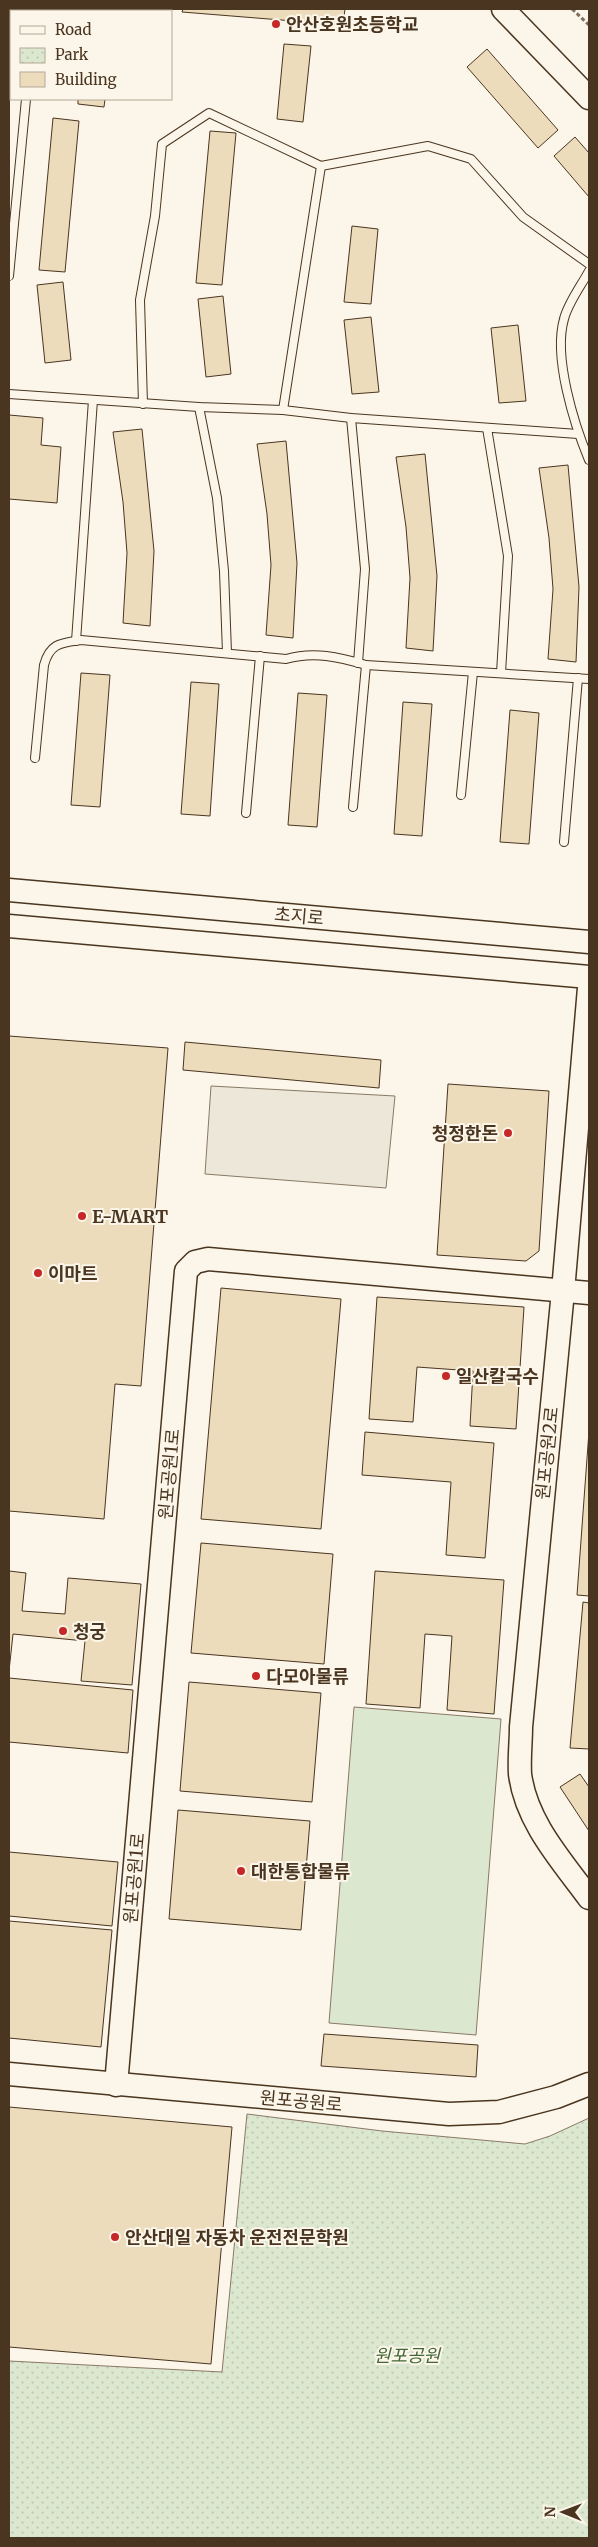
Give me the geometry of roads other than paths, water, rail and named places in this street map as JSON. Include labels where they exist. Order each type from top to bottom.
[{"type":"street","points":[[503,9],[589,98]]},
{"type":"street","name":"초지로","points":[[9,890],[589,942]]},
{"type":"street","name":"초지로","points":[[9,926],[589,977]]},
{"type":"street","name":"원포공원2로","points":[[589,988],[563,1291],[521,1727],[520,1774],[529,1808],[546,1839],[589,1898]]},
{"type":"street","name":"원포공원1로","points":[[116,2084],[186,1272],[195,1262],[208,1258],[589,1293]]},
{"type":"street","name":"원포공원로","points":[[9,2074],[449,2114],[499,2112],[556,2097],[589,2084]]},
{"type":"lane","points":[[9,276],[26,100]]},
{"type":"lane","points":[[143,404],[140,300],[155,216],[162,144],[209,113],[321,166],[428,146],[471,159],[523,217],[589,264]]},
{"type":"lane","points":[[283,410],[321,166]]},
{"type":"lane","points":[[589,271],[564,318],[560,356],[578,434],[589,460]]},
{"type":"lane","points":[[9,394],[143,404],[283,410],[351,418],[578,434]]},
{"type":"lane","points":[[76,640],[93,400]]},
{"type":"lane","points":[[199,407],[217,498],[224,571],[227,653]]},
{"type":"lane","points":[[351,418],[365,569],[362,664],[353,807]]},
{"type":"lane","points":[[487,428],[508,556],[501,673]]},
{"type":"lane","points":[[35,758],[44,665],[48,652],[60,643],[76,640],[286,659],[319,654],[362,664],[589,679]]},
{"type":"lane","points":[[246,814],[260,656]]},
{"type":"lane","points":[[461,795],[473,672]]},
{"type":"lane","points":[[564,842],[578,678]]},
{"type":"place","name":"안산호원초등학교","points":[[276,24]]},
{"type":"place","name":"청정한돈","points":[[508,1133]]},
{"type":"place","name":"E-MART","points":[[82,1216]]},
{"type":"place","name":"이마트","points":[[38,1273]]},
{"type":"place","name":"일산칼국수","points":[[446,1376]]},
{"type":"place","name":"청궁","points":[[63,1631]]},
{"type":"place","name":"다모아물류","points":[[256,1676]]},
{"type":"place","name":"대한통합물류","points":[[241,1871]]},
{"type":"place","name":"안산대일 자동차 운전전문학원","points":[[115,2237]]},
{"type":"park label","name":"원포공원","points":[[407,2355]]}]
